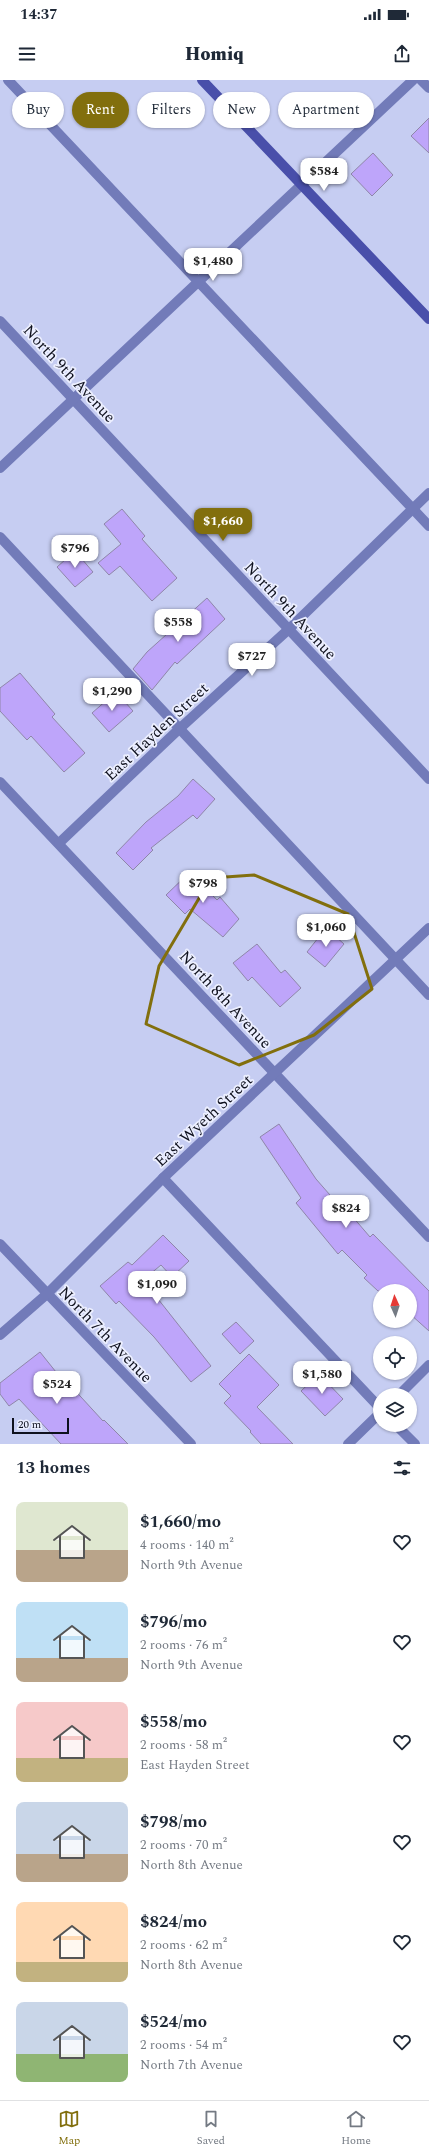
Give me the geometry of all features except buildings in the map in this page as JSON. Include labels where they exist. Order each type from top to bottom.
[{"type":"street","points":[[8,80],[429,526]]},
{"type":"street","points":[[202,80],[429,319]]},
{"type":"street","points":[[0,468],[74,400],[412,80]]},
{"type":"street","points":[[421,80],[429,88]]},
{"type":"street","name":"North 9th Avenue","points":[[0,321],[429,778]]},
{"type":"street","name":"East Hayden Street","points":[[59,843],[179,729],[289,629],[429,493]]},
{"type":"street","points":[[0,537],[429,995]]},
{"type":"street","name":"North 8th Avenue","points":[[0,782],[429,1238]]},
{"type":"street","name":"East Wyeth Street","points":[[0,1335],[47,1294],[163,1178],[429,928]]},
{"type":"street","points":[[163,1178],[373,1401]]},
{"type":"street","name":"North 7th Avenue","points":[[0,1244],[191,1444]]},
{"type":"street","points":[[406,1388],[429,1365]]},
{"type":"street","points":[[348,1444],[373,1421]]},
{"type":"street","points":[[403,1432],[414,1444]]},
{"type":"highlighted area","points":[[254,875],[348,914],[372,989],[314,1035],[239,1065],[146,1024],[159,966],[211,878]]}]
